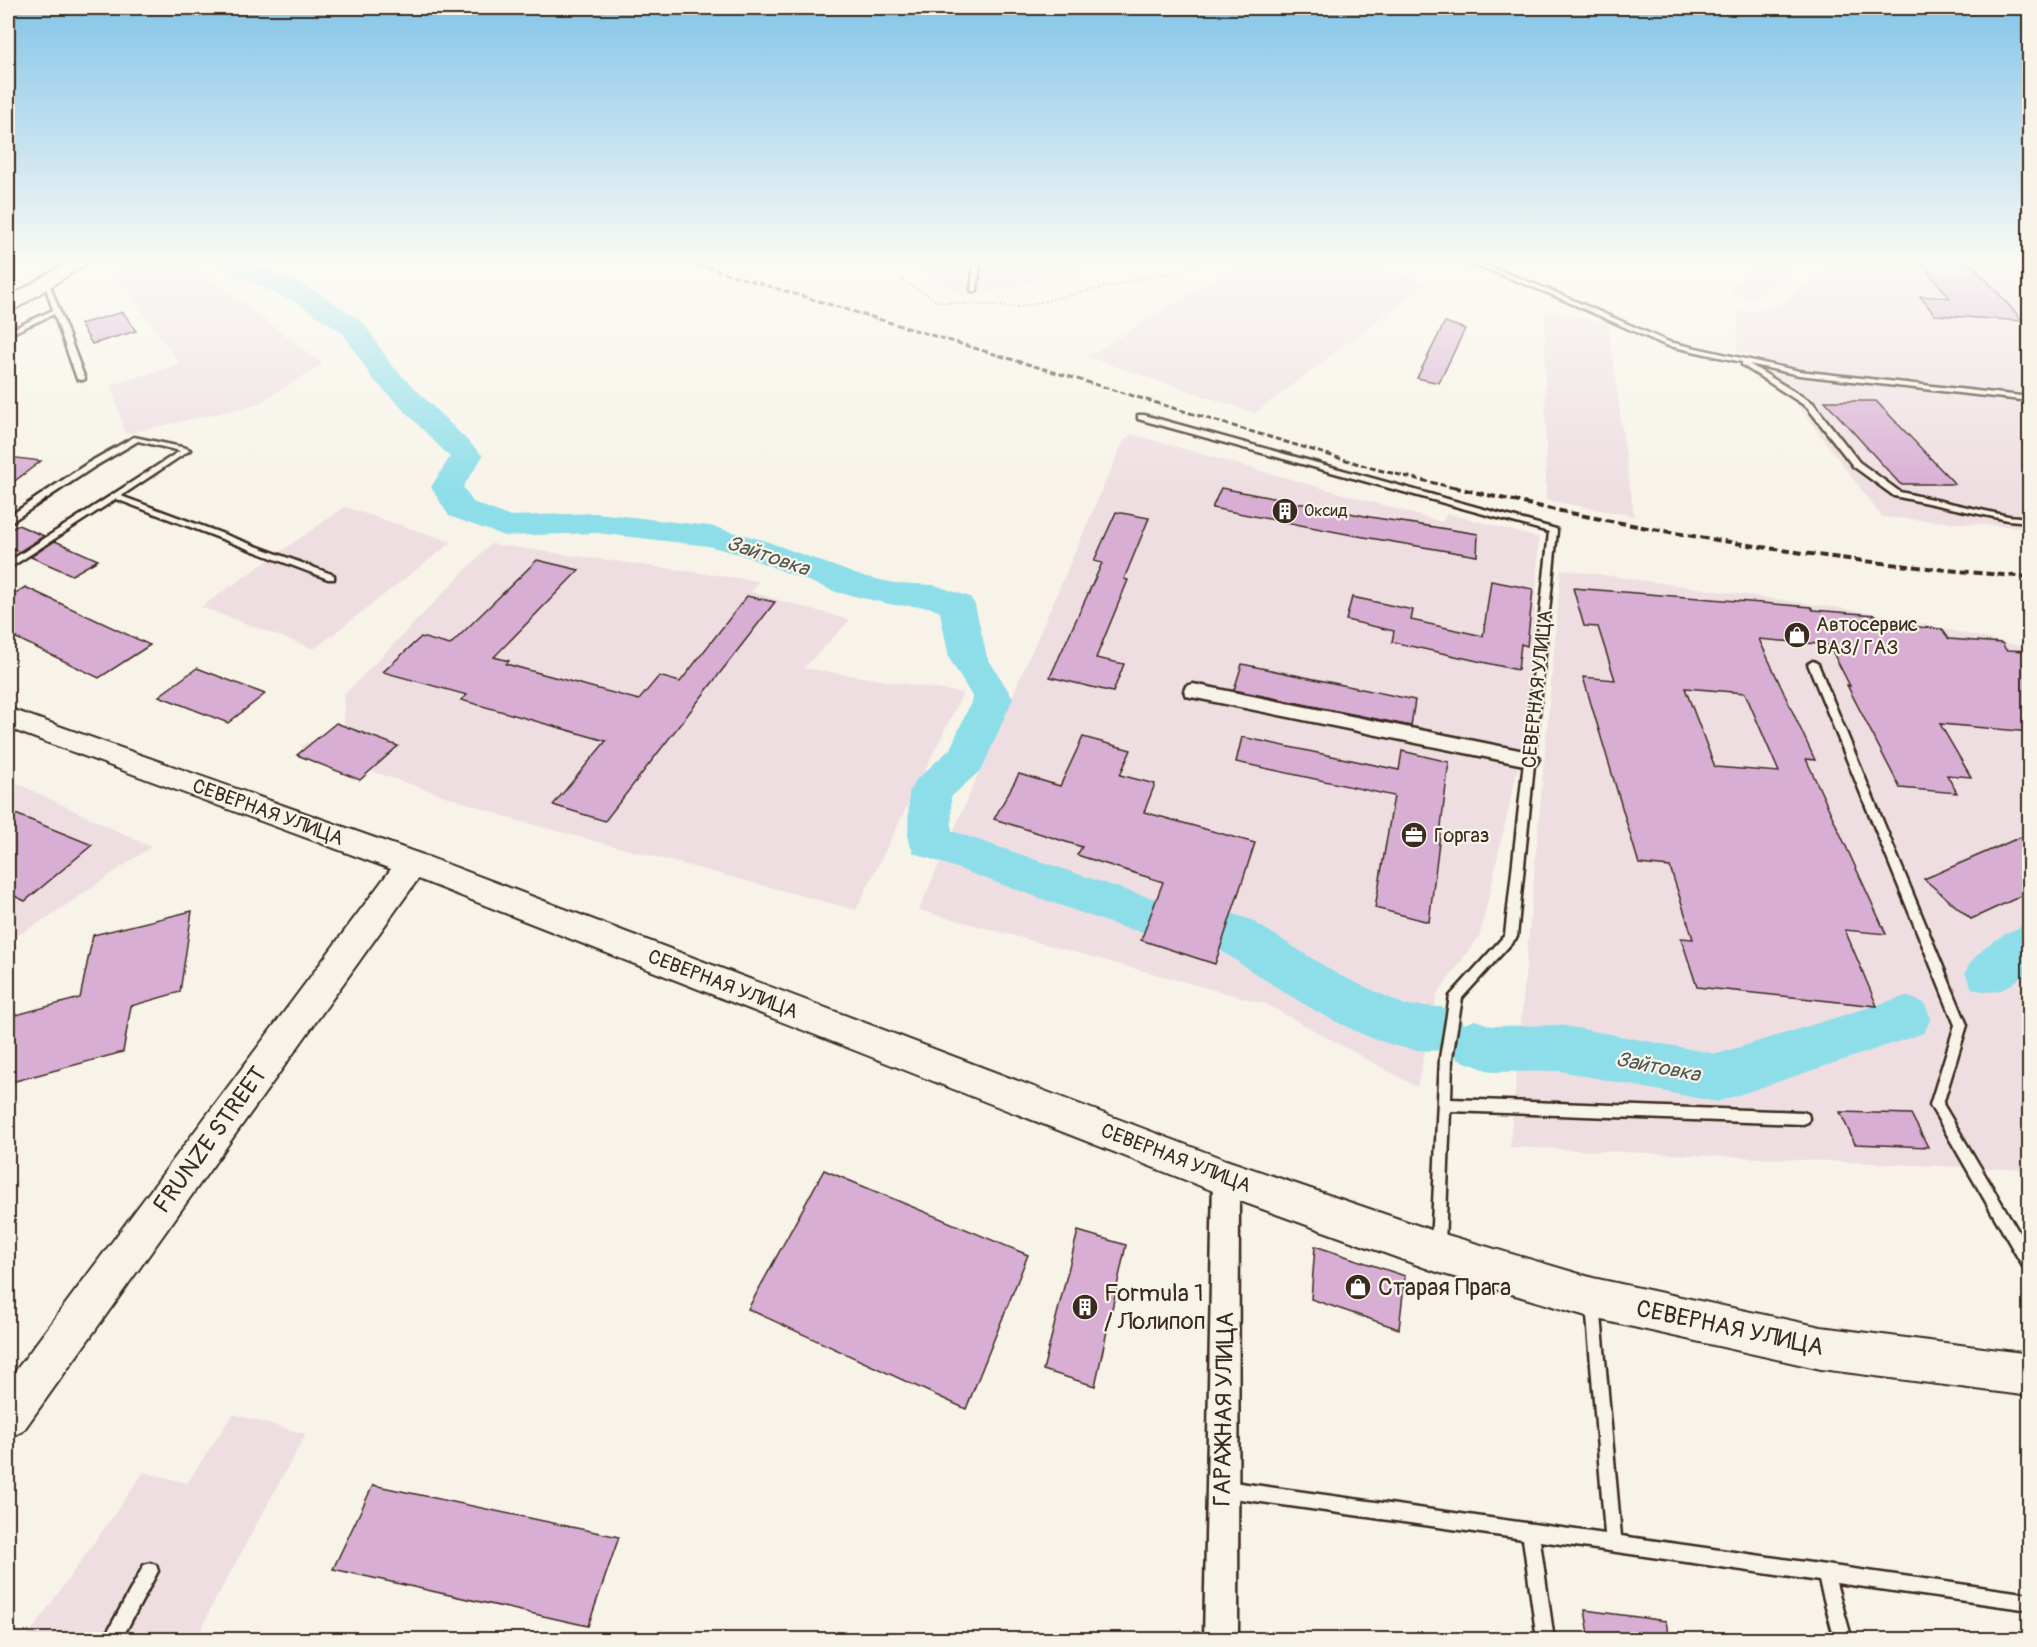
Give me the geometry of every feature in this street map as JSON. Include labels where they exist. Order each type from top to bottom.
[{"type":"main road","name":"СЕВЕРНАЯ УЛИЦА","points":[[8,718],[412,864],[1226,1178],[1437,1252],[1593,1298],[1821,1348],[2030,1375]]},
{"type":"main road","name":"FRUNZE STREET","points":[[8,1416],[412,864]]},
{"type":"street","points":[[1193,691],[1529,759]]},
{"type":"street","name":"ГАРАЖНАЯ УЛИЦА","points":[[1221,1640],[1226,1178]]},
{"type":"lane","points":[[66,339],[81,379]]},
{"type":"lane","points":[[1655,339],[1667,344],[1799,374],[2030,399]]},
{"type":"lane","points":[[1737,360],[1810,405],[1856,464],[1897,494],[2008,518],[2030,520]]},
{"type":"lane","name":"СЕВЕРНАЯ УЛИЦА","points":[[1141,417],[1553,531],[1511,937],[1456,996],[1446,1058],[1437,1252]]},
{"type":"lane","points":[[8,520],[90,465],[137,439],[186,450],[8,565]]},
{"type":"lane","points":[[115,496],[331,577]]},
{"type":"lane","points":[[1813,664],[1962,1025],[1936,1105],[2030,1265]]},
{"type":"lane","points":[[1444,1105],[1803,1118]]},
{"type":"lane","points":[[1593,1298],[1614,1543]]},
{"type":"lane","points":[[1223,1488],[2030,1602]]},
{"type":"lane","points":[[1530,1531],[1546,1640]]},
{"type":"lane","points":[[111,1640],[150,1571]]},
{"type":"lane","points":[[1825,1573],[1844,1640]]},
{"type":"shaded area","points":[[162,339],[290,339],[323,364],[256,405],[125,434],[111,385],[180,364]]},
{"type":"shaded area","points":[[1117,339],[1353,339],[1255,413],[1087,357]]},
{"type":"shaded area","points":[[1545,339],[1610,339],[1634,516],[1546,500]]},
{"type":"shaded area","points":[[1737,339],[2029,339],[2029,528],[1882,517],[1762,358],[1737,351]]},
{"type":"shaded area","points":[[1131,434],[1442,522],[1447,513],[1539,538],[1529,718],[1480,935],[1437,995],[1417,1087],[1266,1004],[919,910],[1123,442]]},
{"type":"shaded area","points":[[345,507],[452,542],[314,649],[201,607]]},
{"type":"shaded area","points":[[491,544],[759,581],[751,592],[850,620],[804,668],[963,693],[856,910],[519,821],[300,747],[344,724],[344,695]]},
{"type":"shaded area","points":[[1561,569],[1874,613],[2029,648],[2029,1170],[1510,1147]]},
{"type":"shaded area","points":[[8,779],[151,847],[50,916],[8,941]]},
{"type":"shaded area","points":[[233,1414],[306,1434],[212,1606],[197,1639],[25,1640],[144,1472],[187,1483]]},
{"type":"building","points":[[89,339],[109,339],[92,344]]},
{"type":"building","points":[[1437,339],[1460,339],[1439,383],[1417,378]]},
{"type":"building","points":[[1825,401],[1876,401],[1955,484],[1900,484]]},
{"type":"building","points":[[8,457],[41,461],[8,486]]},
{"type":"building","points":[[1221,488],[1370,517],[1478,534],[1477,556],[1212,508]]},
{"type":"building","points":[[1116,512],[1149,518],[1124,579],[1128,580],[1096,658],[1124,664],[1113,692],[1050,677],[1102,563],[1094,561]]},
{"type":"building","points":[[18,525],[44,536],[19,552],[8,547],[8,531]]},
{"type":"building","points":[[55,541],[98,560],[72,575],[31,557]]},
{"type":"building","points":[[537,560],[579,570],[494,657],[509,661],[506,664],[639,700],[659,676],[680,682],[747,596],[775,602],[605,821],[553,805],[606,741],[461,700],[467,695],[383,672],[421,637],[450,645]]},
{"type":"building","points":[[1491,581],[1533,589],[1527,646],[1521,644],[1518,670],[1392,642],[1394,631],[1346,620],[1352,597],[1413,610],[1411,620],[1483,636]]},
{"type":"building","points":[[25,587],[150,645],[99,678],[8,634],[8,598]]},
{"type":"building","points":[[1573,588],[1811,607],[1813,610],[1876,615],[1881,624],[1942,629],[1949,639],[2002,643],[2006,650],[2030,651],[2030,732],[1940,724],[1971,777],[1947,775],[1957,793],[1900,788],[1829,645],[1759,639],[1815,760],[1806,759],[1886,934],[1845,930],[1877,1006],[1697,987],[1681,938],[1693,939],[1670,867],[1639,864],[1583,677],[1615,680],[1598,627],[1584,626]],"holes":[[[1685,688],[1745,693],[1779,772],[1715,767]]]},
{"type":"building","points":[[1242,664],[1415,700],[1411,726],[1234,690]]},
{"type":"building","points":[[197,668],[265,694],[228,723],[159,696]]},
{"type":"building","points":[[336,723],[398,746],[360,780],[297,755]]},
{"type":"building","points":[[1083,737],[1131,750],[1120,775],[1155,784],[1144,812],[1255,843],[1215,964],[1141,940],[1163,882],[1077,855],[1082,847],[994,819],[1019,774],[1060,786]]},
{"type":"building","name":"Горгаз","points":[[1242,737],[1399,770],[1402,751],[1449,762],[1429,922],[1375,908],[1394,796],[1236,762]]},
{"type":"building","points":[[8,811],[92,845],[25,901],[8,893]]},
{"type":"building","points":[[2030,833],[2030,892],[1971,919],[1924,879]]},
{"type":"building","points":[[192,911],[180,992],[131,1006],[123,1052],[8,1083],[8,1017],[80,998],[93,935]]},
{"type":"building","points":[[1840,1112],[1911,1114],[1928,1147],[1855,1144]]},
{"type":"building","points":[[824,1170],[1028,1255],[966,1409],[748,1309]]},
{"type":"building","name":"Formula 1 / Лолипоп","points":[[1078,1231],[1126,1245],[1095,1386],[1043,1370]]},
{"type":"building","name":"Старая Прага","points":[[1315,1246],[1405,1276],[1399,1329],[1311,1299]]},
{"type":"building","points":[[373,1485],[619,1537],[588,1626],[333,1569]]},
{"type":"building","points":[[1585,1610],[1666,1621],[1669,1640],[1590,1640]]},
{"type":"waterway","name":"Зайтовка","points":[[360,339],[382,372],[467,456],[447,487],[461,509],[504,526],[597,523],[710,536],[751,547],[849,584],[894,594],[934,596],[957,605],[968,658],[993,698],[967,758],[930,792],[930,841],[1121,908],[1146,914]]},
{"type":"waterway","name":"Зайтовка","points":[[1234,934],[1320,989],[1401,1027],[1441,1029]]},
{"type":"waterway","name":"Зайтовка","points":[[1989,973],[2030,943]]},
{"type":"waterway","name":"Зайтовка","points":[[1475,1043],[1492,1049],[1560,1048],[1717,1078],[1906,1018]]},
{"type":"railway","points":[[944,339],[1379,470],[1459,489]]},
{"type":"railway","points":[[1453,487],[1596,518],[1740,544],[1885,563],[2030,577]]},
{"type":"place","name":"Оксид","points":[[1285,511]]},
{"type":"place","name":"Автосервис ВАЗ/ ГАЗ","points":[[1797,635]]},
{"type":"place","name":"Горгаз","points":[[1414,835]]},
{"type":"place","name":"Старая Прага","points":[[1358,1287]]},
{"type":"place","name":"Formula 1 / Лолипоп","points":[[1085,1307]]}]
